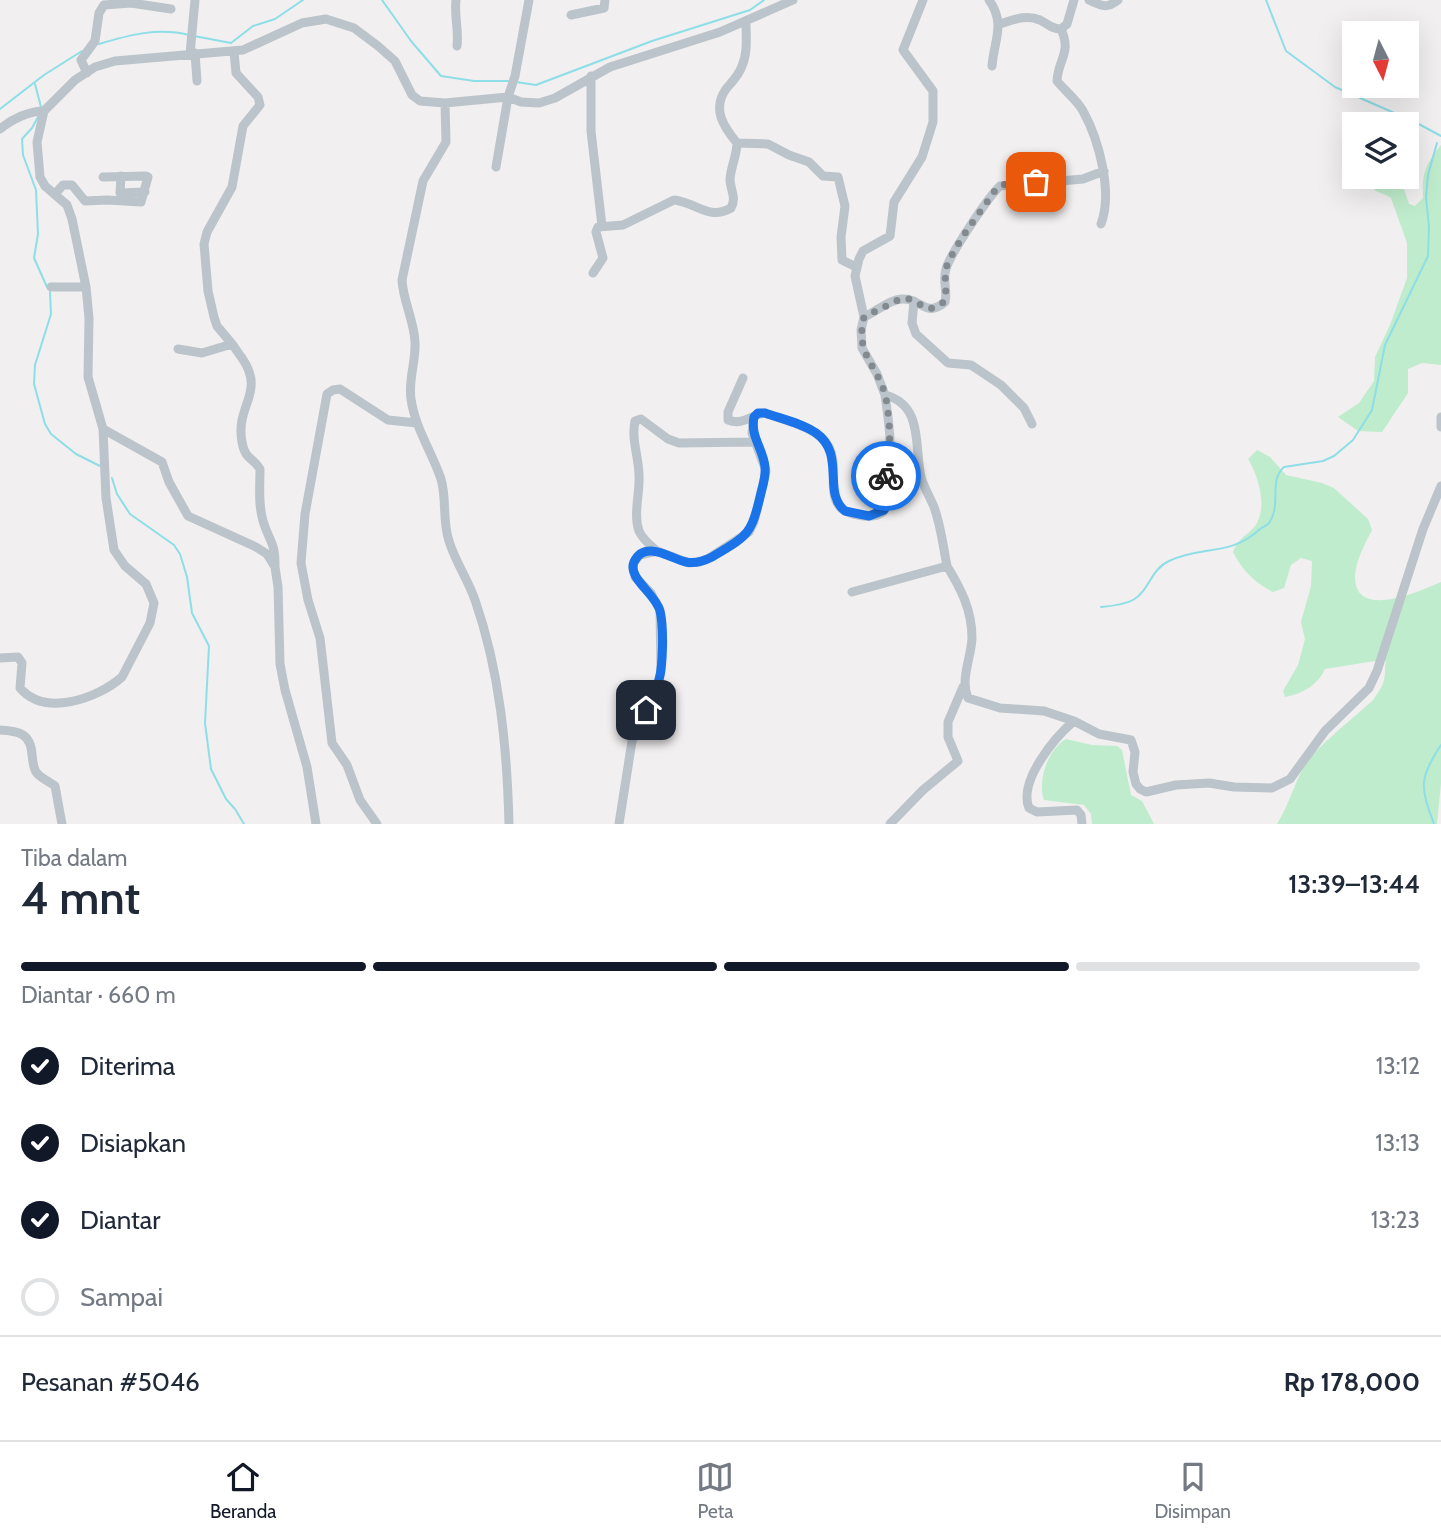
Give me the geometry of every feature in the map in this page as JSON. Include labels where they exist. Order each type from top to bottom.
[{"type":"street","points":[[195,0],[192,53],[197,80]]},
{"type":"street","points":[[456,0],[455,12],[459,29],[457,46]]},
{"type":"street","points":[[496,167],[529,0]]},
{"type":"street","points":[[571,15],[604,8],[605,0]]},
{"type":"street","points":[[0,658],[18,657],[22,663],[20,688],[27,696],[38,702],[66,702],[100,691],[122,677],[154,613],[151,592],[118,558],[114,550],[106,498],[103,429],[88,377],[89,318],[86,287],[67,205],[45,186],[40,177],[37,142],[44,111],[75,80],[95,67],[115,61],[192,53],[234,52],[253,47],[302,23],[314,20],[341,23],[354,28],[395,61],[412,95],[420,101],[445,103],[508,97],[522,102],[539,103],[555,98],[591,76],[634,58],[746,23],[793,0]]},
{"type":"street","points":[[743,378],[728,412],[730,422],[748,421],[758,413],[765,413],[816,433],[828,445],[834,462],[834,493],[839,506],[845,511],[862,516],[884,510],[890,498],[885,471],[890,446],[885,395],[862,348],[861,330],[864,317],[856,284],[856,267],[863,251],[890,236],[894,202],[922,157],[932,129],[933,91],[903,50],[923,0]]},
{"type":"street","points":[[989,0],[1000,24],[992,66]]},
{"type":"street","points":[[1000,24],[1023,17],[1038,19],[1051,28],[1061,29],[1067,24],[1074,0]]},
{"type":"street","points":[[1089,0],[1109,6],[1118,0]]},
{"type":"street","points":[[86,73],[80,60],[95,41],[99,13],[104,5],[131,4],[171,9]]},
{"type":"street","points":[[593,273],[603,258],[596,232],[598,227],[623,225],[674,200],[716,214],[731,208],[734,197],[730,178],[737,142],[724,127],[719,117],[719,107],[724,91],[742,67],[747,46],[746,23]]},
{"type":"street","points":[[1061,29],[1066,40],[1066,52],[1057,81],[1082,109],[1104,171],[1105,203],[1101,224]]},
{"type":"street","points":[[234,52],[236,73],[258,97],[260,105],[243,126],[232,187],[207,232],[204,253],[208,291],[217,326],[252,375],[251,391],[241,420],[241,441],[247,457],[260,469],[260,508],[263,522],[273,542],[278,587],[280,664],[307,767],[316,824]]},
{"type":"street","points":[[591,76],[591,131],[601,226]]},
{"type":"street","points":[[445,103],[446,142],[424,181],[402,280],[415,342],[409,382],[417,423],[440,477],[449,541],[475,599],[492,656],[503,723],[509,824]]},
{"type":"street","points":[[0,129],[22,116],[44,111]]},
{"type":"street","points":[[737,142],[768,144],[809,162],[823,176],[838,177],[845,206],[841,237],[842,260],[856,267]]},
{"type":"street","points":[[864,317],[895,300],[909,299],[929,309],[945,302],[944,280],[948,262],[1000,186],[1083,179],[1104,171]]},
{"type":"street","points":[[121,176],[120,192],[145,192]]},
{"type":"street","points":[[55,194],[64,185],[72,185],[85,201],[141,202],[148,177],[103,177]]},
{"type":"street","points":[[51,287],[86,287]]},
{"type":"street","points":[[914,302],[912,323],[916,334],[948,363],[971,365],[1001,385],[1024,408],[1032,424]]},
{"type":"street","points":[[178,349],[202,353],[232,344]]},
{"type":"street","points":[[377,824],[359,800],[346,765],[332,744],[329,734],[328,697],[320,638],[308,600],[301,563],[305,514],[327,394],[340,389],[391,422],[417,423]]},
{"type":"street","points":[[885,395],[904,404],[915,423],[921,475],[938,520],[947,566],[965,597],[969,611],[971,651],[964,687],[948,722],[948,737],[958,761],[923,790],[890,824]]},
{"type":"street","points":[[754,417],[752,425],[755,442],[766,471],[754,522],[749,532],[700,562],[689,563],[657,551],[646,542],[637,520],[639,474],[634,443],[635,421],[641,419],[667,439],[679,443],[755,442]]},
{"type":"street","points":[[1441,417],[1441,427]]},
{"type":"street","points":[[103,429],[162,462],[169,482],[188,516],[256,547],[267,554],[275,567]]},
{"type":"street","points":[[964,687],[968,698],[975,702],[1000,708],[1044,710],[1074,721],[1098,734],[1131,740],[1136,752],[1133,772],[1136,784],[1146,792],[1176,785],[1209,783],[1272,788],[1290,779],[1325,731],[1369,688],[1377,671],[1423,529],[1441,486]]},
{"type":"street","points":[[619,824],[632,741],[655,691],[660,671],[660,610],[651,593],[635,576],[633,569],[640,555],[657,551]]},
{"type":"street","points":[[852,592],[947,566]]},
{"type":"street","points":[[1074,721],[1055,737],[1030,783],[1026,799],[1032,811],[1077,810],[1082,824]]},
{"type":"street","points":[[0,730],[18,731],[27,739],[33,752],[34,770],[38,776],[55,786],[62,824]]},
{"type":"green space","points":[[1441,145],[1441,365],[1422,363],[1408,369],[1408,393],[1382,432],[1358,431],[1338,417],[1359,403],[1374,381],[1375,357],[1407,278],[1407,243],[1391,198],[1374,189],[1404,189],[1409,204],[1415,206],[1423,198],[1424,176],[1431,158]]},
{"type":"green space","points":[[1257,450],[1270,457],[1286,475],[1334,488],[1368,519],[1372,530],[1359,558],[1355,576],[1358,590],[1365,597],[1376,600],[1390,599],[1441,582],[1441,783],[1437,824],[1277,824],[1310,758],[1378,693],[1383,682],[1386,661],[1325,669],[1309,688],[1285,697],[1283,691],[1298,665],[1305,639],[1301,622],[1311,586],[1312,561],[1301,558],[1291,565],[1284,588],[1273,592],[1250,575],[1233,552],[1260,516],[1260,490],[1248,459]]},
{"type":"green space","points":[[1066,739],[1092,745],[1117,746],[1122,750],[1131,795],[1142,801],[1154,824],[1092,824],[1091,814],[1084,805],[1044,800],[1042,784],[1046,766],[1054,750]]},
{"type":"waterway","points":[[194,36],[231,43],[253,26],[275,19],[303,0]]},
{"type":"waterway","points":[[382,0],[411,41],[441,76],[474,81],[511,81]]},
{"type":"waterway","points":[[516,82],[536,85],[652,41],[750,10],[764,0]]},
{"type":"waterway","points":[[1266,0],[1286,51],[1335,87],[1441,136]]},
{"type":"waterway","points":[[99,44],[155,32],[189,35]]},
{"type":"waterway","points":[[0,109],[44,75],[82,51]]},
{"type":"waterway","points":[[35,84],[41,107]]},
{"type":"waterway","points":[[39,115],[22,139],[23,155],[36,190],[38,234],[34,258],[47,287]]},
{"type":"waterway","points":[[1101,607],[1133,600],[1143,591],[1158,569],[1169,561],[1238,544],[1249,538],[1268,524],[1273,516],[1277,479],[1284,467],[1323,461],[1334,456],[1353,440],[1372,410],[1385,345],[1428,256],[1426,197],[1428,175],[1437,143]]},
{"type":"waterway","points":[[50,292],[51,314],[35,365],[34,384],[45,424],[51,434],[76,454],[100,466]]},
{"type":"waterway","points":[[112,478],[117,494],[130,514],[174,545],[180,554],[187,577],[192,613],[209,646],[205,723],[211,769],[226,799],[244,824]]},
{"type":"waterway","points":[[1434,824],[1426,801],[1424,783],[1429,766],[1441,745]]},
{"type":"way so far","points":[[886,476],[890,446],[885,395],[873,365],[862,348],[861,330],[864,317],[902,298],[929,309],[945,302],[944,280],[948,262],[996,189],[1005,184],[1036,182]]},
{"type":"route","points":[[646,710],[659,682],[662,620],[656,601],[635,576],[634,562],[640,555],[657,551],[689,563],[700,562],[749,532],[754,522],[766,471],[752,433],[754,417],[758,413],[765,413],[810,430],[823,438],[834,462],[835,499],[845,511],[869,516],[884,510],[890,498],[886,476]]}]
